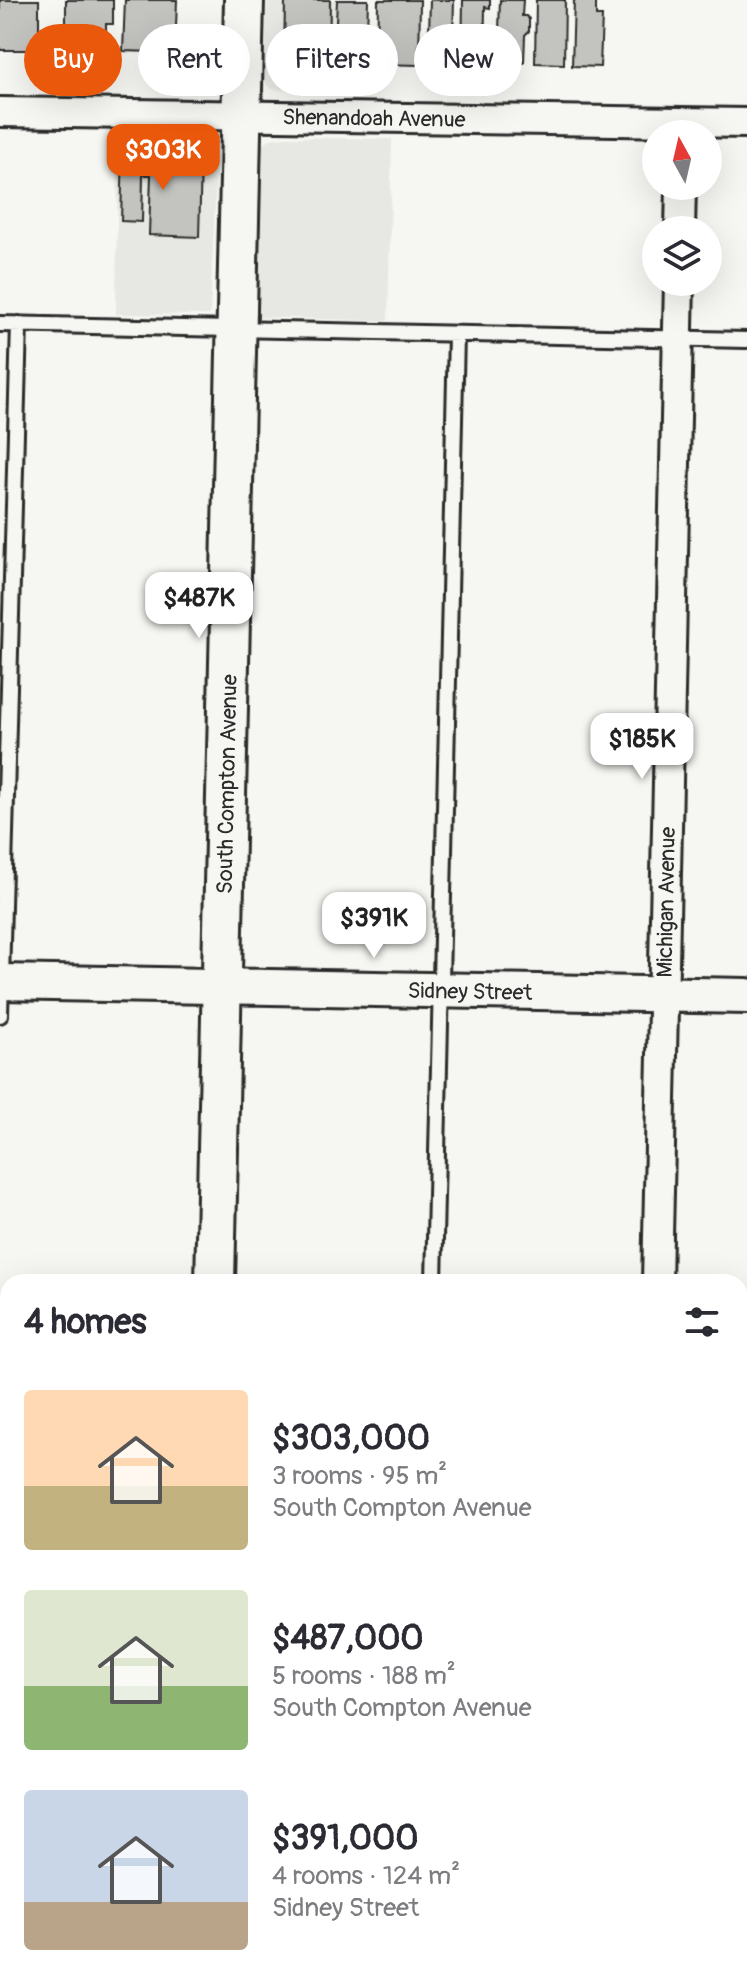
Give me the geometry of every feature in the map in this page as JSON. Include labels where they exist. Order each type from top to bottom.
[{"type":"main road","name":"South Compton Avenue","points":[[215,1274],[244,0]]},
{"type":"street","name":"Shenandoah Avenue","points":[[0,112],[241,115],[642,127]]},
{"type":"street","name":"Shenandoah Avenue","points":[[722,125],[747,123]]},
{"type":"street","name":"Michigan Avenue","points":[[657,1274],[679,296]]},
{"type":"street","name":"Sidney Street","points":[[0,982],[747,996]]},
{"type":"lane","points":[[0,324],[747,340]]},
{"type":"lane","points":[[0,1015],[19,324]]},
{"type":"lane","points":[[434,1274],[456,335]]},
{"type":"shaded area","points":[[267,0],[335,0],[334,24],[266,24]]},
{"type":"shaded area","points":[[118,136],[206,139],[214,148],[217,159],[210,315],[116,314]]},
{"type":"shaded area","points":[[270,139],[392,139],[388,321],[258,317],[262,146]]},
{"type":"building","points":[[0,0],[39,0],[39,24],[24,24],[24,50],[0,50]]},
{"type":"building","points":[[66,0],[113,0],[113,24],[66,24]]},
{"type":"building","points":[[125,0],[177,0],[176,24],[138,24],[138,51],[123,51]]},
{"type":"building","points":[[285,0],[330,0],[330,24],[285,24]]},
{"type":"building","points":[[337,0],[368,0],[367,24],[336,24]]},
{"type":"building","points":[[378,0],[420,0],[420,24],[414,24],[414,65],[398,64],[398,24],[378,24]]},
{"type":"building","points":[[430,0],[454,0],[453,24],[429,24]]},
{"type":"building","points":[[463,0],[490,0],[490,8],[485,7],[485,24],[463,24]]},
{"type":"building","points":[[500,0],[523,0],[522,16],[529,19],[524,63],[522,24],[499,24]]},
{"type":"building","points":[[536,0],[565,0],[564,64],[535,63]]},
{"type":"building","points":[[574,0],[596,0],[596,16],[602,16],[600,67],[572,66]]},
{"type":"building","points":[[123,151],[194,153],[201,162],[199,237],[149,235],[151,175],[143,175],[142,222],[121,221]]}]
